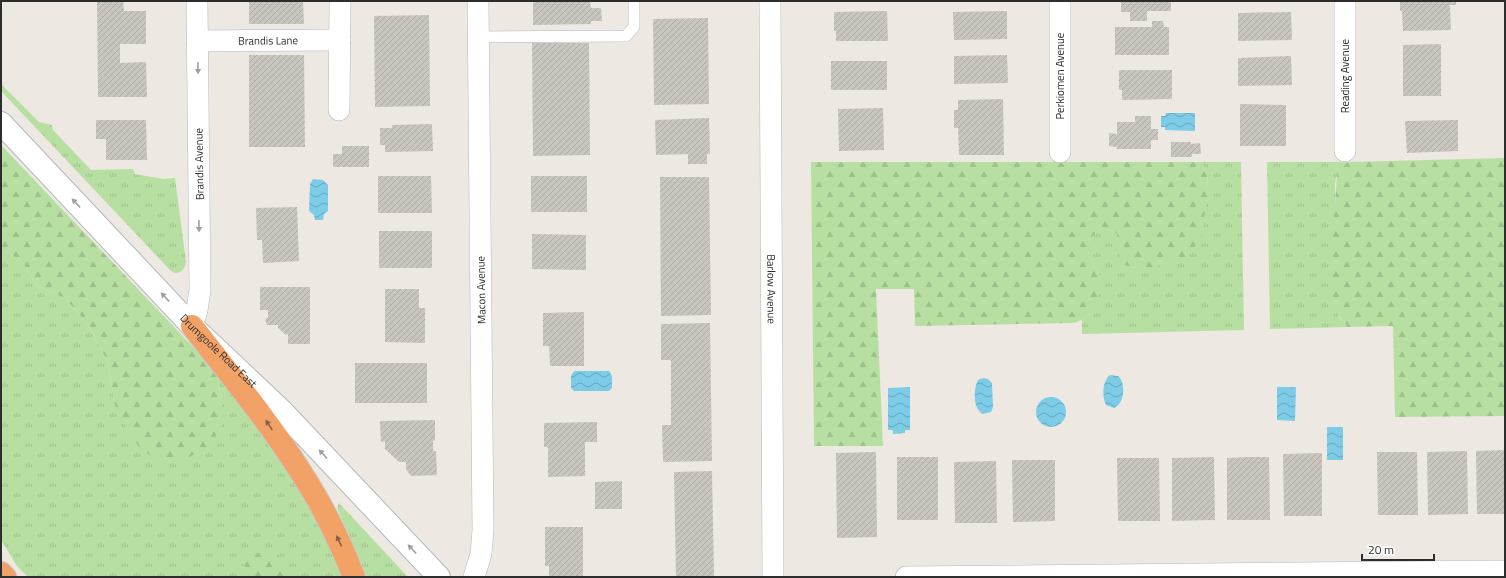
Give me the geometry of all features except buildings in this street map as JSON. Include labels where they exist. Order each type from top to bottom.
[{"type":"highway","points":[[192,326],[266,421],[307,482],[330,523],[354,577]]},
{"type":"highway","points":[[1,573],[5,577]]},
{"type":"main road","name":"Drumgoole Road East","points":[[1,123],[192,326],[282,411],[438,577]]},
{"type":"street","name":"Brandis Avenue","points":[[192,326],[197,310],[200,290],[197,1]]},
{"type":"street","points":[[338,110],[340,1]]},
{"type":"street","name":"Macon Avenue","points":[[474,577],[481,554],[483,530],[478,1]]},
{"type":"street","name":"Barlow Avenue","points":[[770,1],[773,577]]},
{"type":"street","name":"Perkiomen Avenue","points":[[1060,1],[1060,152]]},
{"type":"street","name":"Reading Avenue","points":[[1344,1],[1345,151]]},
{"type":"street","name":"Brandis Lane","points":[[197,41],[340,40]]},
{"type":"street","points":[[906,577],[1352,575],[1505,570]]},
{"type":"lane","points":[[478,37],[626,36],[634,26],[634,1]]},
{"type":"green space","points":[[1,84],[39,122],[52,125],[53,130],[91,170],[133,169],[135,174],[163,179],[175,178],[186,262],[183,270],[177,273],[171,271],[1,91]]},
{"type":"green space","points":[[1,145],[216,371],[222,400],[223,424],[210,445],[186,459],[165,462],[144,452],[131,437],[115,405],[108,362],[86,322],[65,298],[38,287],[21,260],[1,249]]},
{"type":"green space","points":[[1505,158],[1505,416],[1395,417],[1393,326],[1348,327],[1336,309],[1330,288],[1337,173],[1340,167],[1349,162]]},
{"type":"green space","points":[[811,162],[1201,162],[1207,175],[1208,189],[1201,239],[1187,256],[1154,268],[1137,268],[1123,265],[1119,256],[1117,234],[1107,229],[1103,229],[1096,233],[1087,246],[1090,259],[1101,278],[1098,305],[1092,313],[1082,320],[1074,323],[915,326],[914,289],[876,289],[883,446],[814,446]]},
{"type":"green space","points":[[1201,162],[1241,162],[1244,330],[1082,334],[1082,320],[1092,313],[1101,278],[1090,259],[1087,246],[1093,237],[1096,233],[1103,229],[1112,231],[1117,234],[1123,265],[1137,268],[1154,268],[1208,189],[1207,175]]},
{"type":"green space","points":[[1267,162],[1349,162],[1338,172],[1335,185],[1338,316],[1348,327],[1270,329]]},
{"type":"green space","points":[[1,249],[21,260],[38,287],[65,298],[86,322],[108,362],[115,405],[222,400],[216,371],[304,489],[346,577],[28,577],[17,566],[1,540]]},
{"type":"green space","points":[[339,503],[408,577],[367,577],[337,508]]},
{"type":"green space","points":[[264,551],[277,555],[288,577],[240,577],[242,567],[247,560]]},
{"type":"water","points":[[1166,113],[1195,113],[1195,131],[1165,130],[1165,127],[1161,127],[1161,116],[1165,116]]},
{"type":"water","points":[[313,179],[323,180],[328,185],[328,211],[324,214],[323,220],[315,220],[314,215],[309,211],[310,184]]},
{"type":"water","points":[[574,371],[609,371],[612,376],[612,388],[609,391],[574,391],[571,388],[571,376]]},
{"type":"water","points":[[1110,375],[1118,376],[1121,379],[1123,388],[1122,398],[1118,406],[1114,408],[1106,405],[1104,398],[1105,381]]},
{"type":"water","points":[[983,378],[988,379],[992,383],[993,407],[991,412],[983,414],[977,408],[975,389],[978,380]]},
{"type":"water","points":[[910,387],[910,430],[905,430],[905,433],[893,434],[893,430],[888,430],[888,388]]},
{"type":"water","points":[[1277,387],[1296,387],[1295,421],[1277,420]]},
{"type":"water","points":[[1051,397],[1062,401],[1066,412],[1062,423],[1051,427],[1040,423],[1036,412],[1040,401]]},
{"type":"water","points":[[1327,427],[1343,427],[1343,460],[1327,460]]}]
